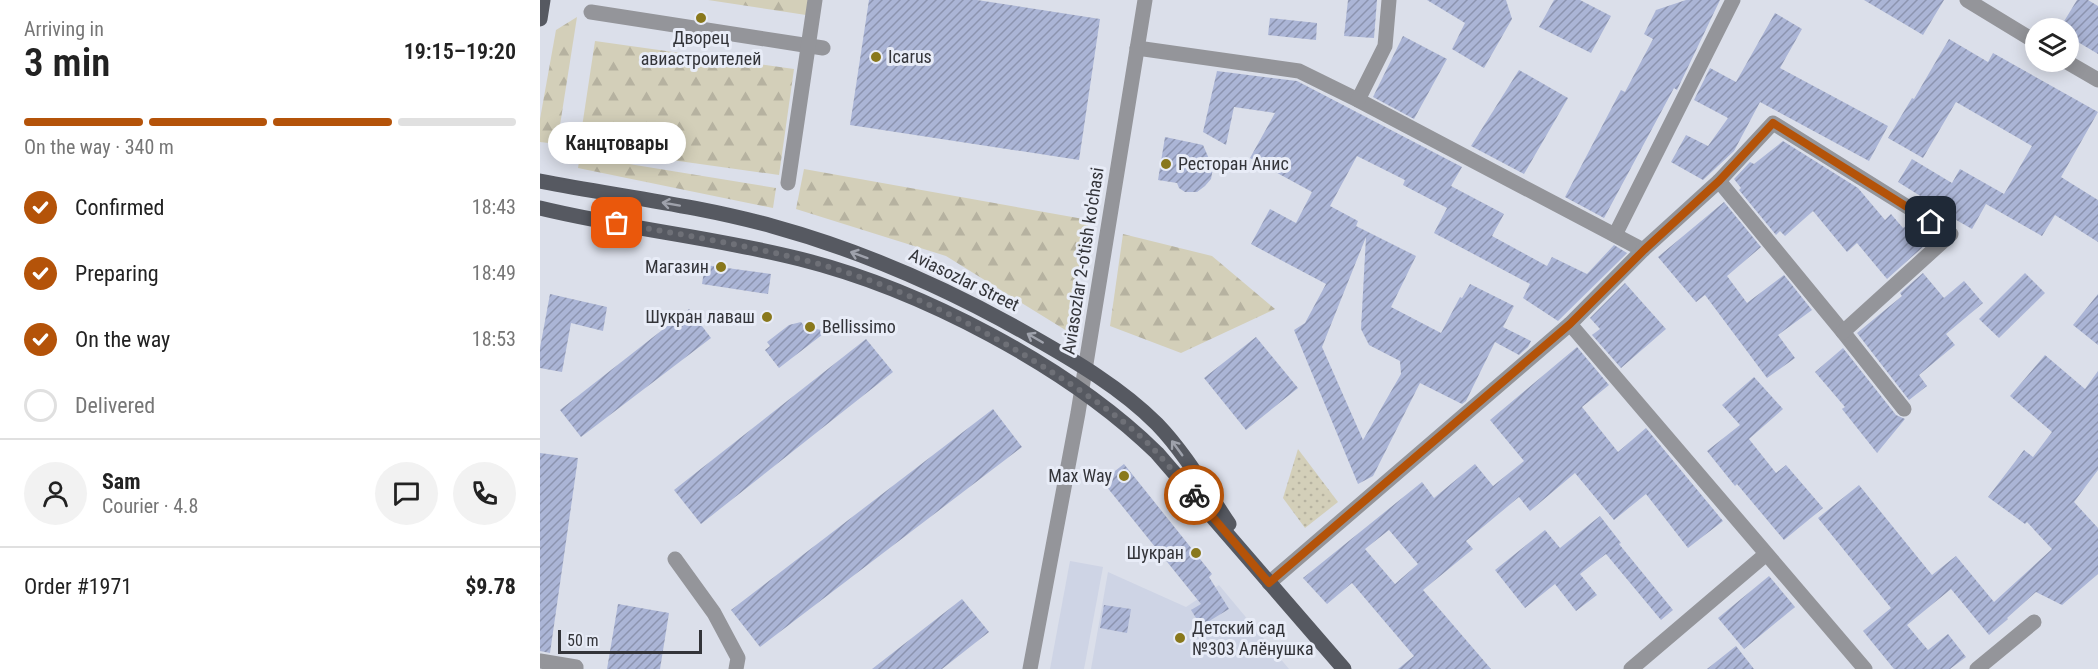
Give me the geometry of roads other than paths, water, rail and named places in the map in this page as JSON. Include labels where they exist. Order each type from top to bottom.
[{"type":"main road","points":[[540,19],[543,0]]},
{"type":"main road","name":"Aviasozlar Street","points":[[540,181],[702,209],[771,226],[836,246],[899,270],[963,299],[1012,325],[1085,368],[1132,402],[1169,438],[1269,583]]},
{"type":"main road","name":"Aviasozlar Street","points":[[540,208],[800,259],[851,274],[946,312],[1014,348],[1119,419],[1157,453],[1344,669]]},
{"type":"street","points":[[788,183],[815,47],[815,0]]},
{"type":"street","name":"Aviasozlar 2-o'tish ko'chasi","points":[[1030,669],[1082,392],[1145,0]]},
{"type":"street","points":[[1358,100],[1385,46],[1389,0]]},
{"type":"street","points":[[1616,235],[1733,0]]},
{"type":"street","points":[[1967,0],[2025,35]]},
{"type":"street","points":[[591,12],[815,47]]},
{"type":"street","points":[[1137,48],[1299,71],[1644,250]]},
{"type":"street","points":[[2079,69],[2098,80]]},
{"type":"street","points":[[1269,583],[1570,324],[1644,250],[1719,181],[1773,123],[1951,234],[1843,332]]},
{"type":"street","points":[[1719,181],[1904,409]]},
{"type":"street","points":[[1570,324],[1864,669]]},
{"type":"street","points":[[1630,669],[1765,555]]},
{"type":"street","points":[[675,559],[714,613],[738,658],[735,669]]},
{"type":"street","points":[[1977,669],[2034,622]]},
{"type":"street","points":[[540,662],[576,667],[576,669]]},
{"type":"place","name":"Дворец авиастроителей","points":[[701,18]]},
{"type":"place","name":"Icarus","points":[[876,57]]},
{"type":"place","name":"Ресторан Анис","points":[[1166,164]]},
{"type":"place","name":"Канцтовары","points":[[617,223]]},
{"type":"place","name":"Магазин","points":[[721,267]]},
{"type":"place","name":"Шукран лаваш","points":[[767,317]]},
{"type":"place","name":"Bellissimo","points":[[810,327]]},
{"type":"place","name":"Max Way","points":[[1124,476]]},
{"type":"place","name":"Шукран","points":[[1196,553]]},
{"type":"place","name":"Детский сад №303 Алёнушка","points":[[1180,638]]}]
